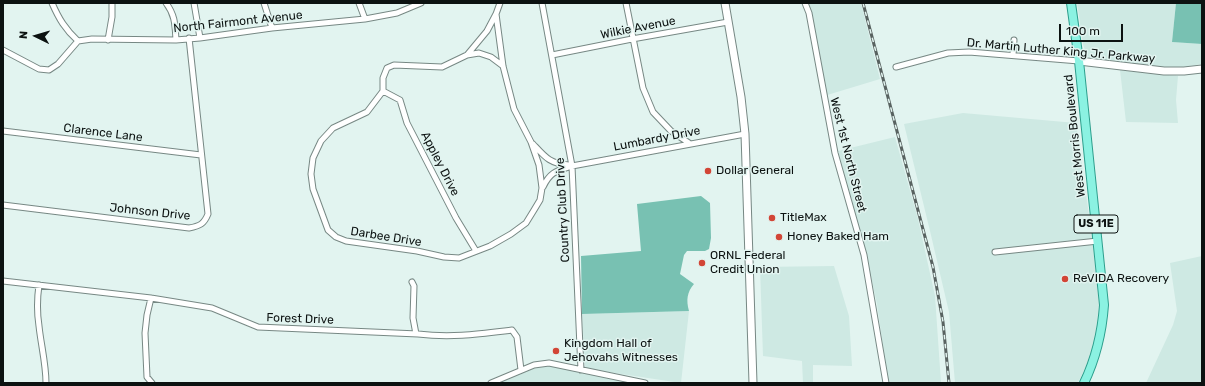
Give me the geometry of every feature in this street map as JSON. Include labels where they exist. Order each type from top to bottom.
[{"type":"main road","points":[[725,3],[741,97],[745,134],[753,383]]},
{"type":"main road","name":"West Morris Boulevard","points":[[1071,3],[1079,61],[1104,291],[1101,334],[1095,357],[1084,383]]},
{"type":"main road","name":"Dr. Martin Luther King Jr. Parkway","points":[[1079,61],[1164,71],[1202,69]]},
{"type":"street","points":[[3,50],[39,69],[49,70],[58,64],[78,41],[66,29],[58,17],[52,3]]},
{"type":"street","points":[[108,40],[112,17],[112,3]]},
{"type":"street","points":[[166,3],[174,16],[176,40]]},
{"type":"street","points":[[194,3],[200,38]]},
{"type":"street","points":[[264,3],[272,28]]},
{"type":"street","points":[[359,3],[365,19]]},
{"type":"street","name":"North Fairmont Avenue","points":[[78,41],[92,39],[176,40],[200,38],[272,28],[365,19],[397,13],[421,3]]},
{"type":"street","name":"Darbee Drive","points":[[467,55],[487,31],[500,3]]},
{"type":"street","name":"Country Club Drive","points":[[542,3],[572,166],[581,370]]},
{"type":"street","points":[[626,3],[643,88],[654,112],[672,131],[689,143]]},
{"type":"street","name":"West 1st North Street","points":[[805,3],[809,13],[835,153],[864,255],[886,383]]},
{"type":"street","name":"Darbee Drive","points":[[496,14],[503,66],[514,109],[531,142],[539,165],[542,188],[540,200],[526,223],[490,246],[459,258],[444,257],[418,251],[346,241],[336,237],[328,230],[313,189],[311,174],[313,158],[321,141],[334,128],[366,112],[383,91],[383,78],[387,68],[394,65],[442,67],[467,55],[479,53],[491,57],[503,66]]},
{"type":"street","name":"Wilkie Avenue","points":[[552,55],[728,22]]},
{"type":"street","name":"Johnson Drive","points":[[3,205],[189,228],[199,226],[205,222],[208,214],[189,38]]},
{"type":"street","points":[[1013,55],[1014,40]]},
{"type":"street","name":"Dr. Martin Luther King Jr. Parkway","points":[[896,67],[948,54],[969,52],[1079,61]]},
{"type":"street","name":"Appley Drive","points":[[383,91],[400,100],[411,129],[456,218],[476,251]]},
{"type":"street","name":"Clarence Lane","points":[[3,131],[201,155]]},
{"type":"street","name":"Lumbardy Drive","points":[[572,166],[689,143],[745,134]]},
{"type":"street","points":[[531,142],[549,160],[558,165],[572,166]]},
{"type":"street","points":[[542,188],[547,178],[555,171],[572,166]]},
{"type":"street","points":[[995,252],[1098,241]]},
{"type":"street","name":"Forest Drive","points":[[3,281],[151,298],[212,308],[258,327],[416,334],[441,337],[466,336],[512,330],[517,338],[520,370]]},
{"type":"street","points":[[412,282],[414,286],[413,318],[416,334]]},
{"type":"street","points":[[38,285],[37,301],[39,326],[46,383]]},
{"type":"street","points":[[151,298],[145,333],[147,377],[152,383]]},
{"type":"street","points":[[491,383],[534,365],[550,363],[645,383]]},
{"type":"shaded area","points":[[805,3],[861,3],[880,79],[824,96]]},
{"type":"shaded area","points":[[1077,3],[1176,3],[1172,42],[1202,44],[1202,64],[1176,68],[1090,58],[1086,54],[1083,44]]},
{"type":"shaded area","points":[[1120,70],[1178,76],[1176,100],[1178,123],[1126,122]]},
{"type":"shaded area","points":[[963,113],[1076,123],[1092,236],[1099,304],[1096,336],[1089,360],[1078,383],[955,383],[949,312],[904,124]]},
{"type":"shaded area","points":[[895,137],[918,219],[935,296],[941,383],[888,383],[877,304],[863,242],[838,151]]},
{"type":"shaded area","points":[[1202,256],[1202,383],[1146,383],[1173,325],[1177,311],[1170,263]]},
{"type":"shaded area","points":[[834,266],[849,316],[852,366],[813,365],[813,383],[803,383],[802,361],[763,356],[760,267]]},
{"type":"shaded area","points":[[689,311],[681,383],[588,369],[585,366],[582,314]]},
{"type":"shaded area","points":[[541,364],[646,383],[491,383]]},
{"type":"green space","points":[[1176,3],[1202,3],[1202,44],[1172,42]]},
{"type":"green space","points":[[701,196],[710,203],[711,238],[709,249],[705,251],[687,251],[684,255],[680,274],[694,284],[688,296],[689,311],[582,314],[581,256],[641,251],[637,204]]},
{"type":"railway","points":[[863,3],[933,267],[943,322],[949,383]]},
{"type":"place","name":"Dollar General","points":[[708,171]]},
{"type":"place","name":"TitleMax","points":[[772,218]]},
{"type":"place","name":"Honey Baked Ham","points":[[779,237]]},
{"type":"place","name":"ORNL Federal Credit Union","points":[[702,263]]},
{"type":"place","name":"ReVIDA Recovery","points":[[1065,279]]},
{"type":"place","name":"Kingdom Hall of Jehovahs Witnesses","points":[[556,351]]}]
